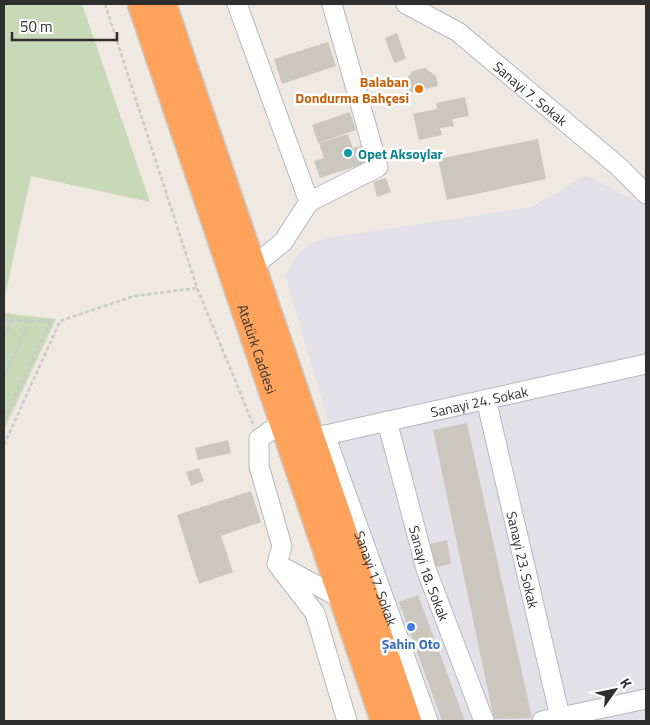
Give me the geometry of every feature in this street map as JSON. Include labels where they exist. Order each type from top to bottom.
[{"type":"highway","name":"Atatürk Caddesi","points":[[141,4],[344,600],[386,689]]},
{"type":"highway","name":"Atatürk Caddesi","points":[[163,4],[252,267],[318,437],[386,689]]},
{"type":"highway","points":[[384,721],[386,689]]},
{"type":"highway","points":[[386,689],[408,721]]},
{"type":"street","points":[[237,4],[309,202]]},
{"type":"street","points":[[252,267],[283,242],[309,202],[378,167],[332,4]]},
{"type":"street","name":"Sanayi 7. Sokak","points":[[406,4],[458,32],[618,166],[646,194]]},
{"type":"street","name":"Sanayi 24. Sokak","points":[[318,437],[486,399],[645,369]]},
{"type":"street","name":"Sanayi 23. Sokak","points":[[486,399],[554,720]]},
{"type":"street","points":[[277,564],[282,546],[259,466],[259,438],[284,421]]},
{"type":"street","name":"Sanayi 18. Sokak","points":[[387,421],[426,569],[484,721]]},
{"type":"street","name":"Sanayi 17. Sokak","points":[[318,437],[428,721]]},
{"type":"street","points":[[277,564],[344,600]]},
{"type":"street","points":[[277,564],[315,613],[347,721]]},
{"type":"street","points":[[554,720],[646,703]]},
{"type":"path","points":[[105,4],[197,288],[259,438]]},
{"type":"path","points":[[4,444],[60,321],[134,296],[197,288]]},
{"type":"path","points":[[4,320],[50,322],[4,420]]},
{"type":"path","points":[[4,336],[11,321]]},
{"type":"path","points":[[4,377],[30,321]]},
{"type":"shaded area","points":[[586,175],[646,206],[646,721],[435,721],[338,455],[285,275],[296,256],[310,244],[327,238],[531,207]]},
{"type":"green space","points":[[4,4],[82,4],[150,202],[31,176],[4,301]]},
{"type":"green space","points":[[4,313],[56,319],[4,430]]},
{"type":"building","points":[[397,33],[406,59],[394,63],[385,38]]},
{"type":"building","points":[[328,42],[336,66],[282,84],[274,59]]},
{"type":"building","points":[[425,68],[436,76],[438,86],[407,93],[405,82],[412,71]]},
{"type":"building","points":[[465,97],[469,116],[452,119],[454,126],[440,128],[442,135],[419,140],[413,114],[437,109],[436,103]]},
{"type":"building","name":"Opet Aksoylar","points":[[350,112],[356,130],[318,143],[312,125]]},
{"type":"building","name":"Opet Aksoylar","points":[[348,134],[353,148],[370,143],[375,160],[320,178],[314,161],[324,158],[319,143]]},
{"type":"building","points":[[538,139],[546,179],[447,200],[438,159]]},
{"type":"building","points":[[386,178],[391,192],[377,197],[373,182]]},
{"type":"building","points":[[467,423],[532,718],[494,719],[433,430]]},
{"type":"building","points":[[228,440],[231,453],[198,460],[195,448]]},
{"type":"building","points":[[199,468],[204,481],[191,486],[186,472]]},
{"type":"building","points":[[251,491],[261,522],[221,536],[233,572],[199,584],[177,515]]},
{"type":"building","points":[[447,540],[451,564],[431,568],[426,545]]},
{"type":"building","points":[[418,595],[465,721],[442,721],[399,602]]},
{"type":"place","name":"Balaban Dondurma Bahçesi","points":[[419,89]]},
{"type":"place","name":"Opet Aksoylar","points":[[348,153]]},
{"type":"place","name":"Şahin Oto","points":[[411,627]]}]
